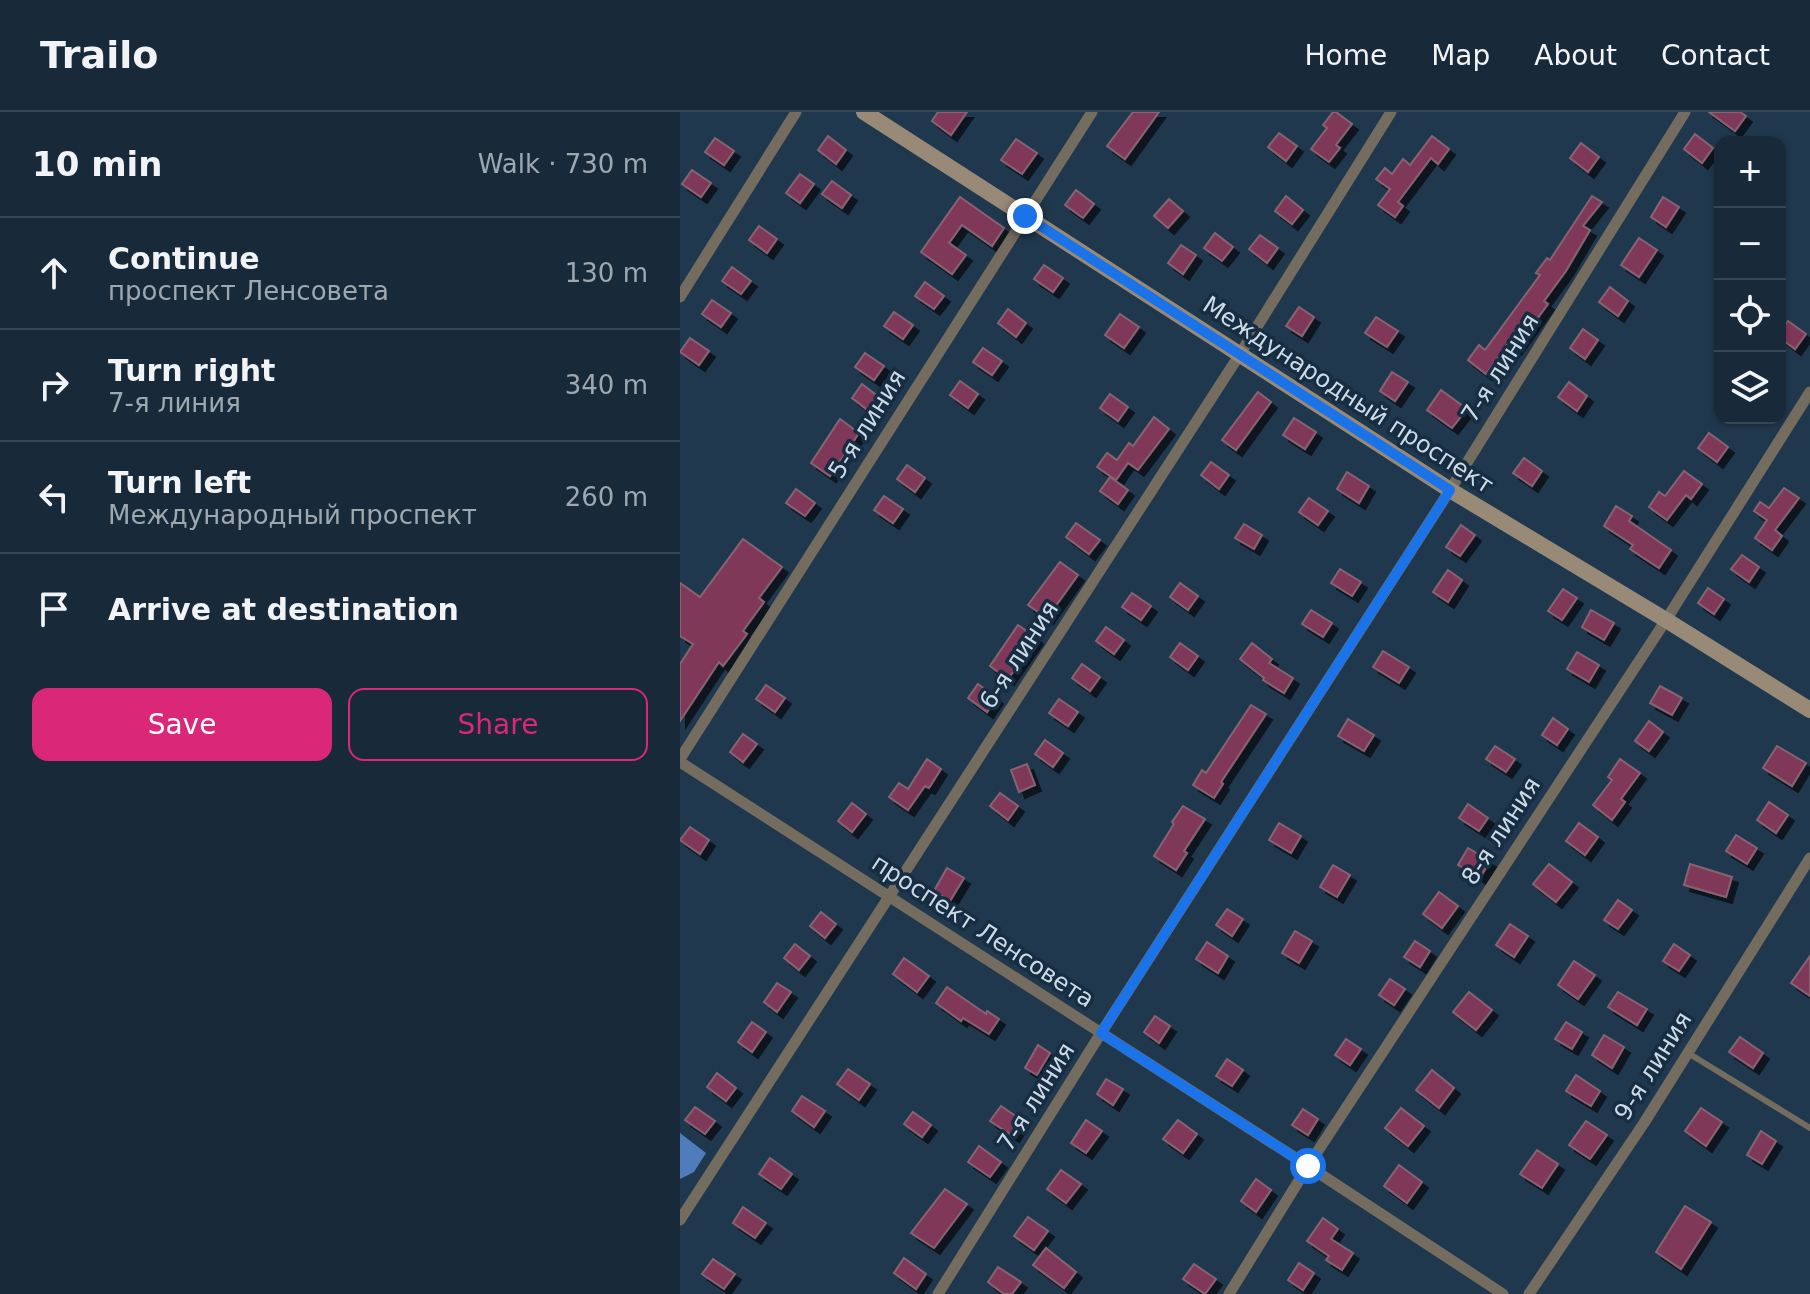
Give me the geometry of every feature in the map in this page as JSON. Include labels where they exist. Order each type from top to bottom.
[{"type":"street","points":[[680,297],[796,112]]},
{"type":"street","name":"Международный проспект","points":[[864,112],[1450,490],[1810,710]]},
{"type":"street","name":"5-я линия","points":[[680,761],[1092,112]]},
{"type":"street","name":"6-я линия","points":[[680,1220],[1240,354],[1391,112]]},
{"type":"street","name":"7-я линия","points":[[938,1294],[1101,1033],[1450,490],[1685,112]]},
{"type":"street","name":"8-я линия","points":[[1229,1294],[1308,1166],[1666,620],[1810,392]]},
{"type":"street","name":"проспект Ленсовета","points":[[680,761],[1503,1294]]},
{"type":"street","name":"9-я линия","points":[[1529,1294],[1644,1123],[1810,858]]},
{"type":"lane","points":[[1688,1053],[1810,1128]]},
{"type":"water","points":[[680,1133],[706,1153],[694,1172],[680,1179]]},
{"type":"building","points":[[938,112],[967,112],[951,135],[932,121]]},
{"type":"building","points":[[1133,112],[1159,112],[1125,159],[1107,146]]},
{"type":"building","points":[[1333,112],[1352,124],[1336,145],[1340,148],[1329,162],[1311,149],[1327,128],[1323,125]]},
{"type":"building","points":[[1709,112],[1740,112],[1746,116],[1735,131]]},
{"type":"building","points":[[1279,133],[1297,146],[1286,161],[1268,147]]},
{"type":"building","points":[[1695,134],[1713,148],[1702,163],[1684,149]]},
{"type":"building","points":[[828,136],[846,150],[836,164],[818,150]]},
{"type":"building","points":[[1432,136],[1449,149],[1438,164],[1431,158],[1398,202],[1403,206],[1395,217],[1378,205],[1390,189],[1376,179],[1385,168],[1392,174],[1403,159],[1410,165]]},
{"type":"building","points":[[715,138],[734,151],[724,165],[705,152]]},
{"type":"building","points":[[1016,139],[1037,153],[1022,174],[1001,160]]},
{"type":"building","points":[[1581,143],[1599,157],[1588,172],[1570,158]]},
{"type":"building","points":[[692,170],[711,183],[701,197],[682,184]]},
{"type":"building","points":[[800,174],[814,184],[800,203],[786,193]]},
{"type":"building","points":[[832,181],[851,195],[842,208],[822,194]]},
{"type":"building","points":[[1076,190],[1094,204],[1083,218],[1065,205]]},
{"type":"building","points":[[1286,196],[1303,210],[1292,224],[1275,211]]},
{"type":"building","points":[[1592,196],[1602,202],[1583,226],[1590,230],[1544,301],[1548,304],[1515,349],[1508,344],[1486,374],[1468,360],[1479,345],[1485,350]]},
{"type":"building","points":[[960,197],[1004,228],[992,246],[962,225],[949,243],[966,255],[952,274],[921,252]]},
{"type":"building","points":[[1663,197],[1679,207],[1666,227],[1651,217]]},
{"type":"building","points":[[1169,199],[1183,211],[1168,228],[1154,216]]},
{"type":"building","points":[[759,226],[777,239],[767,253],[749,240]]},
{"type":"building","points":[[1215,233],[1233,247],[1222,261],[1204,248]]},
{"type":"building","points":[[1260,235],[1278,248],[1267,263],[1249,249]]},
{"type":"building","points":[[1639,238],[1657,250],[1639,277],[1621,265]]},
{"type":"building","points":[[1181,245],[1196,255],[1183,274],[1168,263]]},
{"type":"building","points":[[1044,265],[1063,278],[1053,292],[1034,279]]},
{"type":"building","points":[[732,267],[751,281],[741,294],[722,281]]},
{"type":"building","points":[[925,282],[944,296],[934,309],[915,296]]},
{"type":"building","points":[[1610,287],[1628,301],[1618,316],[1599,302]]},
{"type":"building","points":[[712,300],[731,313],[721,327],[702,314]]},
{"type":"building","points":[[1299,307],[1314,317],[1302,336],[1286,326]]},
{"type":"building","points":[[1008,309],[1026,323],[1016,337],[998,323]]},
{"type":"building","points":[[894,312],[913,325],[903,339],[884,326]]},
{"type":"building","points":[[1120,314],[1139,327],[1124,348],[1105,335]]},
{"type":"building","points":[[1376,317],[1398,331],[1387,347],[1365,333]]},
{"type":"building","points":[[1788,321],[1806,334],[1795,349],[1786,342]]},
{"type":"building","points":[[1583,329],[1598,340],[1585,359],[1570,348]]},
{"type":"building","points":[[690,338],[709,351],[699,365],[680,352]]},
{"type":"building","points":[[983,348],[1002,361],[992,375],[973,362]]},
{"type":"building","points":[[865,353],[884,366],[874,380],[855,367]]},
{"type":"building","points":[[1392,372],[1408,382],[1395,401],[1380,391]]},
{"type":"building","points":[[960,381],[978,394],[968,408],[950,395]]},
{"type":"building","points":[[1569,382],[1587,396],[1577,411],[1558,397]]},
{"type":"building","points":[[862,384],[880,398],[870,412],[852,398]]},
{"type":"building","points":[[1441,390],[1467,409],[1452,428],[1427,410]]},
{"type":"building","points":[[1258,392],[1271,402],[1236,450],[1222,440]]},
{"type":"building","points":[[1110,394],[1128,407],[1118,421],[1100,408]]},
{"type":"building","points":[[1154,417],[1169,429],[1138,470],[1128,463],[1116,480],[1097,467],[1107,453],[1117,460],[1129,443],[1133,446]]},
{"type":"building","points":[[1294,418],[1316,432],[1305,449],[1283,435]]},
{"type":"building","points":[[840,419],[859,433],[830,476],[811,463]]},
{"type":"building","points":[[1709,433],[1728,447],[1717,462],[1698,448]]},
{"type":"building","points":[[1524,458],[1542,471],[1532,486],[1513,473]]},
{"type":"building","points":[[1211,462],[1229,475],[1219,489],[1201,475]]},
{"type":"building","points":[[907,465],[925,478],[915,492],[897,479]]},
{"type":"building","points":[[1684,471],[1702,484],[1691,499],[1686,495],[1667,520],[1649,507],[1659,492],[1665,496]]},
{"type":"building","points":[[1347,472],[1369,486],[1359,503],[1337,489]]},
{"type":"building","points":[[1110,477],[1128,490],[1118,504],[1100,491]]},
{"type":"building","points":[[1784,488],[1799,498],[1775,530],[1782,536],[1772,550],[1755,538],[1767,520],[1754,511],[1760,502],[1769,508]]},
{"type":"building","points":[[796,489],[815,503],[805,516],[786,503]]},
{"type":"building","points":[[884,496],[903,509],[893,523],[874,510]]},
{"type":"building","points":[[1309,498],[1328,511],[1318,525],[1299,512]]},
{"type":"building","points":[[1616,506],[1632,516],[1629,521],[1671,550],[1659,568],[1630,549],[1633,545],[1604,526]]},
{"type":"building","points":[[1076,523],[1100,540],[1089,554],[1066,537]]},
{"type":"building","points":[[1244,524],[1262,535],[1254,549],[1235,538]]},
{"type":"building","points":[[1461,525],[1475,535],[1460,556],[1446,547]]},
{"type":"building","points":[[743,539],[782,567],[759,598],[764,602],[743,631],[747,634],[723,666],[719,662],[680,721],[680,664],[693,644],[680,636],[680,583],[700,597]]},
{"type":"building","points":[[1742,555],[1759,567],[1749,582],[1731,569]]},
{"type":"building","points":[[1060,562],[1078,575],[1047,618],[1028,605]]},
{"type":"building","points":[[1340,569],[1361,582],[1352,596],[1331,583]]},
{"type":"building","points":[[1448,570],[1462,580],[1448,602],[1433,592]]},
{"type":"building","points":[[1180,583],[1198,596],[1188,610],[1170,597]]},
{"type":"building","points":[[1708,588],[1724,599],[1714,614],[1698,603]]},
{"type":"building","points":[[1563,589],[1577,598],[1562,620],[1548,611]]},
{"type":"building","points":[[1132,593],[1151,606],[1141,620],[1122,607]]},
{"type":"building","points":[[1311,610],[1332,623],[1323,637],[1302,624]]},
{"type":"building","points":[[1591,610],[1614,623],[1604,640],[1582,627]]},
{"type":"building","points":[[1018,625],[1037,638],[1008,679],[990,666]]},
{"type":"building","points":[[1106,627],[1124,640],[1114,654],[1096,641]]},
{"type":"building","points":[[1180,643],[1198,656],[1188,670],[1170,657]]},
{"type":"building","points":[[1252,643],[1272,659],[1269,663],[1293,678],[1284,693],[1263,680],[1240,659]]},
{"type":"building","points":[[1383,651],[1409,667],[1399,683],[1373,667]]},
{"type":"building","points":[[1577,652],[1599,665],[1589,682],[1567,669]]},
{"type":"building","points":[[1082,664],[1100,677],[1090,691],[1072,678]]},
{"type":"building","points":[[978,684],[997,698],[987,712],[968,698]]},
{"type":"building","points":[[766,685],[785,698],[775,712],[756,699]]},
{"type":"building","points":[[1660,686],[1682,698],[1672,715],[1650,703]]},
{"type":"building","points":[[1059,699],[1078,712],[1068,726],[1049,713]]},
{"type":"building","points":[[1251,705],[1266,714],[1221,782],[1223,784],[1214,798],[1193,785],[1202,770],[1206,773]]},
{"type":"building","points":[[1553,718],[1568,729],[1557,745],[1542,735]]},
{"type":"building","points":[[1348,719],[1374,735],[1364,751],[1338,736]]},
{"type":"building","points":[[1649,721],[1663,732],[1649,751],[1635,741]]},
{"type":"building","points":[[743,734],[757,744],[743,762],[730,752]]},
{"type":"building","points":[[1045,740],[1063,753],[1053,767],[1035,754]]},
{"type":"building","points":[[1495,746],[1515,759],[1506,772],[1486,759]]},
{"type":"building","points":[[1777,746],[1806,763],[1792,786],[1763,768]]},
{"type":"building","points":[[927,759],[941,769],[929,788],[925,786],[908,810],[889,797],[899,783],[908,789]]},
{"type":"building","points":[[1620,759],[1640,773],[1621,799],[1625,802],[1612,820],[1593,805],[1612,780],[1608,777]]},
{"type":"building","points":[[1027,764],[1035,785],[1019,792],[1011,770]]},
{"type":"building","points":[[1000,793],[1018,806],[1008,820],[990,806]]},
{"type":"building","points":[[1769,802],[1788,815],[1776,833],[1757,820]]},
{"type":"building","points":[[852,803],[866,814],[852,832],[838,821]]},
{"type":"building","points":[[1468,804],[1488,818],[1479,831],[1459,818]]},
{"type":"building","points":[[1183,806],[1205,819],[1184,851],[1187,853],[1176,870],[1154,856]]},
{"type":"building","points":[[1279,823],[1301,836],[1291,853],[1269,840]]},
{"type":"building","points":[[1579,823],[1598,837],[1585,855],[1566,841]]},
{"type":"building","points":[[690,827],[709,840],[700,854],[680,840]]},
{"type":"building","points":[[1736,835],[1757,848],[1747,864],[1726,851]]},
{"type":"building","points":[[1468,848],[1490,861],[1480,878],[1458,865]]},
{"type":"building","points":[[1549,864],[1572,882],[1556,902],[1533,884]]},
{"type":"building","points":[[1690,864],[1732,877],[1726,897],[1684,885]]},
{"type":"building","points":[[1333,865],[1350,875],[1337,897],[1320,887]]},
{"type":"building","points":[[947,868],[964,878],[950,901],[934,891]]},
{"type":"building","points":[[1439,892],[1458,906],[1442,928],[1423,914]]},
{"type":"building","points":[[1618,900],[1632,910],[1618,929],[1604,920]]},
{"type":"building","points":[[1227,909],[1243,919],[1232,936],[1216,925]]},
{"type":"building","points":[[821,912],[836,924],[825,938],[810,926]]},
{"type":"building","points":[[1510,924],[1528,936],[1514,957],[1496,945]]},
{"type":"building","points":[[1295,931],[1312,941],[1299,963],[1282,953]]},
{"type":"building","points":[[1415,941],[1430,951],[1420,967],[1404,957]]},
{"type":"building","points":[[1207,942],[1228,956],[1218,973],[1196,959]]},
{"type":"building","points":[[795,944],[810,956],[799,970],[784,958]]},
{"type":"building","points":[[1674,944],[1690,955],[1679,971],[1663,961]]},
{"type":"building","points":[[1810,956],[1810,996],[1791,983]]},
{"type":"building","points":[[904,958],[929,976],[917,992],[893,974]]},
{"type":"building","points":[[1574,961],[1595,975],[1578,999],[1558,985]]},
{"type":"building","points":[[1390,979],[1405,989],[1394,1005],[1379,995]]},
{"type":"building","points":[[777,983],[791,992],[777,1012],[764,1002]]},
{"type":"building","points":[[947,987],[986,1014],[987,1011],[999,1019],[989,1034],[963,1018],[961,1021],[936,1003]]},
{"type":"building","points":[[1469,992],[1492,1010],[1476,1030],[1453,1012]]},
{"type":"building","points":[[1618,992],[1647,1009],[1637,1025],[1608,1007]]},
{"type":"building","points":[[1155,1016],[1170,1026],[1159,1043],[1144,1032]]},
{"type":"building","points":[[752,1022],[766,1032],[752,1052],[738,1042]]},
{"type":"building","points":[[1566,1022],[1582,1032],[1572,1049],[1555,1039]]},
{"type":"building","points":[[1604,1035],[1624,1047],[1612,1068],[1592,1055]]},
{"type":"building","points":[[1740,1037],[1763,1053],[1753,1068],[1729,1052]]},
{"type":"building","points":[[1346,1039],[1361,1049],[1350,1065],[1335,1055]]},
{"type":"building","points":[[1038,1045],[1050,1053],[1037,1075],[1025,1068]]},
{"type":"building","points":[[1227,1059],[1243,1070],[1232,1086],[1216,1076]]},
{"type":"building","points":[[848,1069],[870,1084],[859,1100],[837,1084]]},
{"type":"building","points":[[1432,1070],[1454,1088],[1439,1108],[1416,1090]]},
{"type":"building","points":[[717,1073],[736,1088],[726,1101],[707,1087]]},
{"type":"building","points":[[1576,1075],[1600,1091],[1591,1106],[1566,1091]]},
{"type":"building","points":[[1106,1079],[1123,1089],[1113,1105],[1097,1094]]},
{"type":"building","points":[[802,1096],[825,1111],[814,1127],[792,1111]]},
{"type":"building","points":[[1001,1106],[1023,1121],[1013,1136],[990,1121]]},
{"type":"building","points":[[695,1107],[715,1121],[705,1134],[685,1120]]},
{"type":"building","points":[[1401,1108],[1424,1126],[1408,1146],[1385,1128]]},
{"type":"building","points":[[1701,1108],[1722,1122],[1706,1146],[1685,1131]]},
{"type":"building","points":[[1303,1109],[1318,1119],[1308,1135],[1292,1125]]},
{"type":"building","points":[[913,1112],[931,1125],[922,1137],[904,1124]]},
{"type":"building","points":[[1086,1120],[1102,1131],[1086,1153],[1071,1143]]},
{"type":"building","points":[[1178,1120],[1197,1134],[1183,1153],[1163,1139]]},
{"type":"building","points":[[1586,1121],[1607,1135],[1590,1159],[1569,1145]]},
{"type":"building","points":[[1761,1131],[1776,1141],[1762,1164],[1747,1155]]},
{"type":"building","points":[[979,1146],[1001,1162],[990,1177],[968,1162]]},
{"type":"building","points":[[1537,1150],[1558,1164],[1542,1188],[1520,1174]]},
{"type":"building","points":[[770,1158],[792,1174],[781,1189],[759,1174]]},
{"type":"building","points":[[1399,1165],[1422,1182],[1407,1203],[1384,1186]]},
{"type":"building","points":[[1061,1170],[1081,1184],[1066,1203],[1047,1189]]},
{"type":"building","points":[[1256,1179],[1271,1190],[1256,1212],[1241,1201]]},
{"type":"building","points":[[945,1189],[967,1204],[934,1248],[911,1233]]},
{"type":"building","points":[[1685,1206],[1711,1222],[1681,1269],[1656,1252]]},
{"type":"building","points":[[743,1207],[766,1223],[755,1238],[733,1223]]},
{"type":"building","points":[[1028,1217],[1048,1231],[1034,1250],[1014,1236]]},
{"type":"building","points":[[1323,1218],[1338,1229],[1331,1239],[1353,1253],[1342,1270],[1326,1260],[1329,1256],[1307,1241]]},
{"type":"building","points":[[1046,1248],[1076,1272],[1064,1288],[1033,1265]]},
{"type":"building","points":[[904,1258],[926,1274],[916,1289],[894,1273]]},
{"type":"building","points":[[713,1259],[735,1274],[724,1289],[702,1274]]},
{"type":"building","points":[[1299,1263],[1314,1273],[1303,1290],[1288,1280]]},
{"type":"building","points":[[1194,1264],[1216,1279],[1205,1294],[1183,1279]]},
{"type":"building","points":[[998,1267],[1021,1282],[1012,1294],[1004,1294],[988,1282]]},
{"type":"route","points":[[1025,216],[1450,490],[1101,1033],[1308,1166]]}]
